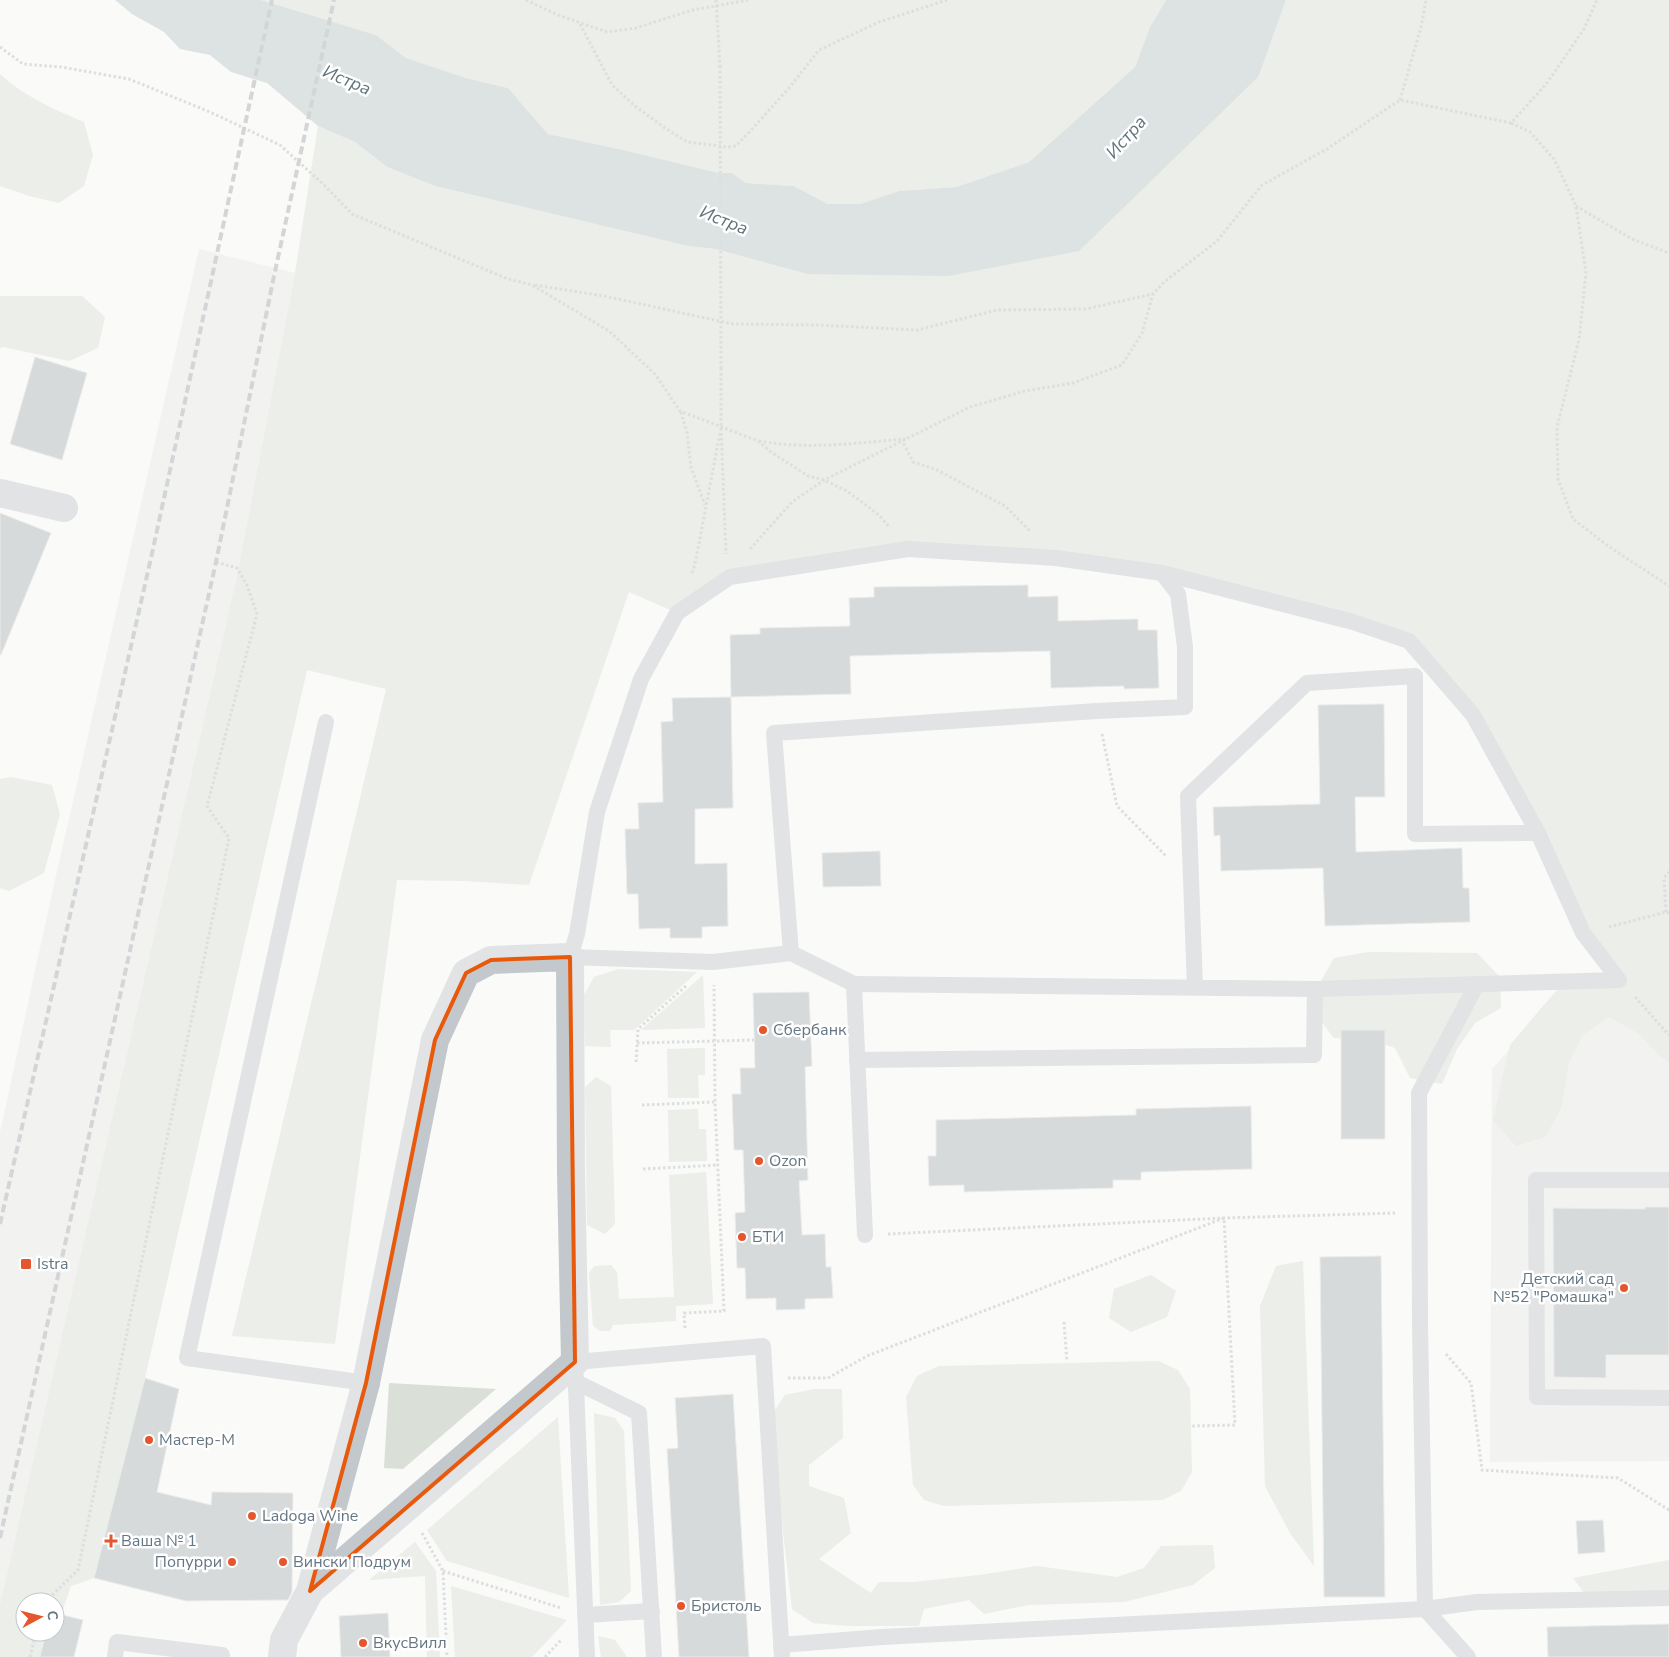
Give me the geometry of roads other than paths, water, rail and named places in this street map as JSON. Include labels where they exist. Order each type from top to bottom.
[{"type":"street","points":[[0,493],[64,508]]},
{"type":"street","points":[[282,1657],[284,1640],[310,1591],[366,1382],[435,1040],[466,973],[491,960],[570,957],[571,1173],[575,1372],[310,1591]]},
{"type":"lane","points":[[908,549],[1056,558],[1162,573],[1352,622],[1409,641],[1474,715],[1538,833],[1583,933],[1619,980],[1315,989],[854,984],[791,953],[713,962],[570,957],[577,934],[597,812],[641,679],[677,613],[730,577],[908,549]]},
{"type":"lane","points":[[791,953],[774,733],[1097,711],[1185,707],[1185,647],[1178,594],[1162,573]]},
{"type":"lane","points":[[1409,641],[1415,676],[1415,834],[1538,833]]},
{"type":"lane","points":[[1194,988],[1188,796],[1307,683],[1415,676]]},
{"type":"lane","points":[[326,722],[187,1358],[366,1382]]},
{"type":"lane","points":[[854,984],[865,1235]]},
{"type":"lane","points":[[1468,1657],[1425,1609],[1420,1324],[1419,1093],[1477,984]]},
{"type":"lane","points":[[857,1060],[1314,1055],[1315,989]]},
{"type":"lane","points":[[1669,1180],[1536,1180],[1537,1397],[1669,1398]]},
{"type":"lane","points":[[575,1372],[763,1346],[781,1651],[882,1637],[1425,1609],[1477,1602],[1669,1598]]},
{"type":"lane","points":[[575,1372],[639,1413],[654,1657]]},
{"type":"lane","points":[[575,1372],[587,1657]]},
{"type":"lane","points":[[585,1615],[652,1611]]},
{"type":"lane","points":[[115,1657],[117,1642],[222,1655],[222,1657]]},
{"type":"water","name":"Истра","points":[[115,0],[261,0],[376,35],[406,58],[466,78],[508,88],[548,134],[719,173],[732,173],[746,183],[794,186],[828,204],[860,204],[899,191],[956,187],[1029,162],[1135,67],[1150,27],[1166,0],[1286,0],[1259,76],[1079,251],[948,276],[807,274],[715,249],[688,246],[435,186],[387,167],[355,142],[318,126],[267,83],[231,72],[210,55],[180,49],[164,32],[132,14]]},
{"type":"railway","points":[[0,1224],[151,558],[272,0]]},
{"type":"railway","points":[[0,1538],[216,562],[274,276],[334,0]]},
{"type":"place","name":"Сбербанк","points":[[763,1030]]},
{"type":"place","name":"Ozon","points":[[759,1161]]},
{"type":"place","name":"БТИ","points":[[742,1237]]},
{"type":"place","name":"Istra","points":[[26,1264]]},
{"type":"place","name":"Детский сад №52 \"Ромашка\"","points":[[1624,1288]]},
{"type":"place","name":"Мастер-М","points":[[149,1440]]},
{"type":"place","name":"Ladoga Wine","points":[[252,1516]]},
{"type":"place","name":"Ваша № 1","points":[[111,1541]]},
{"type":"place","name":"Попурри","points":[[232,1562]]},
{"type":"place","name":"Вински Подрум","points":[[283,1562]]},
{"type":"place","name":"Бристоль","points":[[681,1606]]},
{"type":"place","name":"ВкусВилл","points":[[363,1643]]}]
